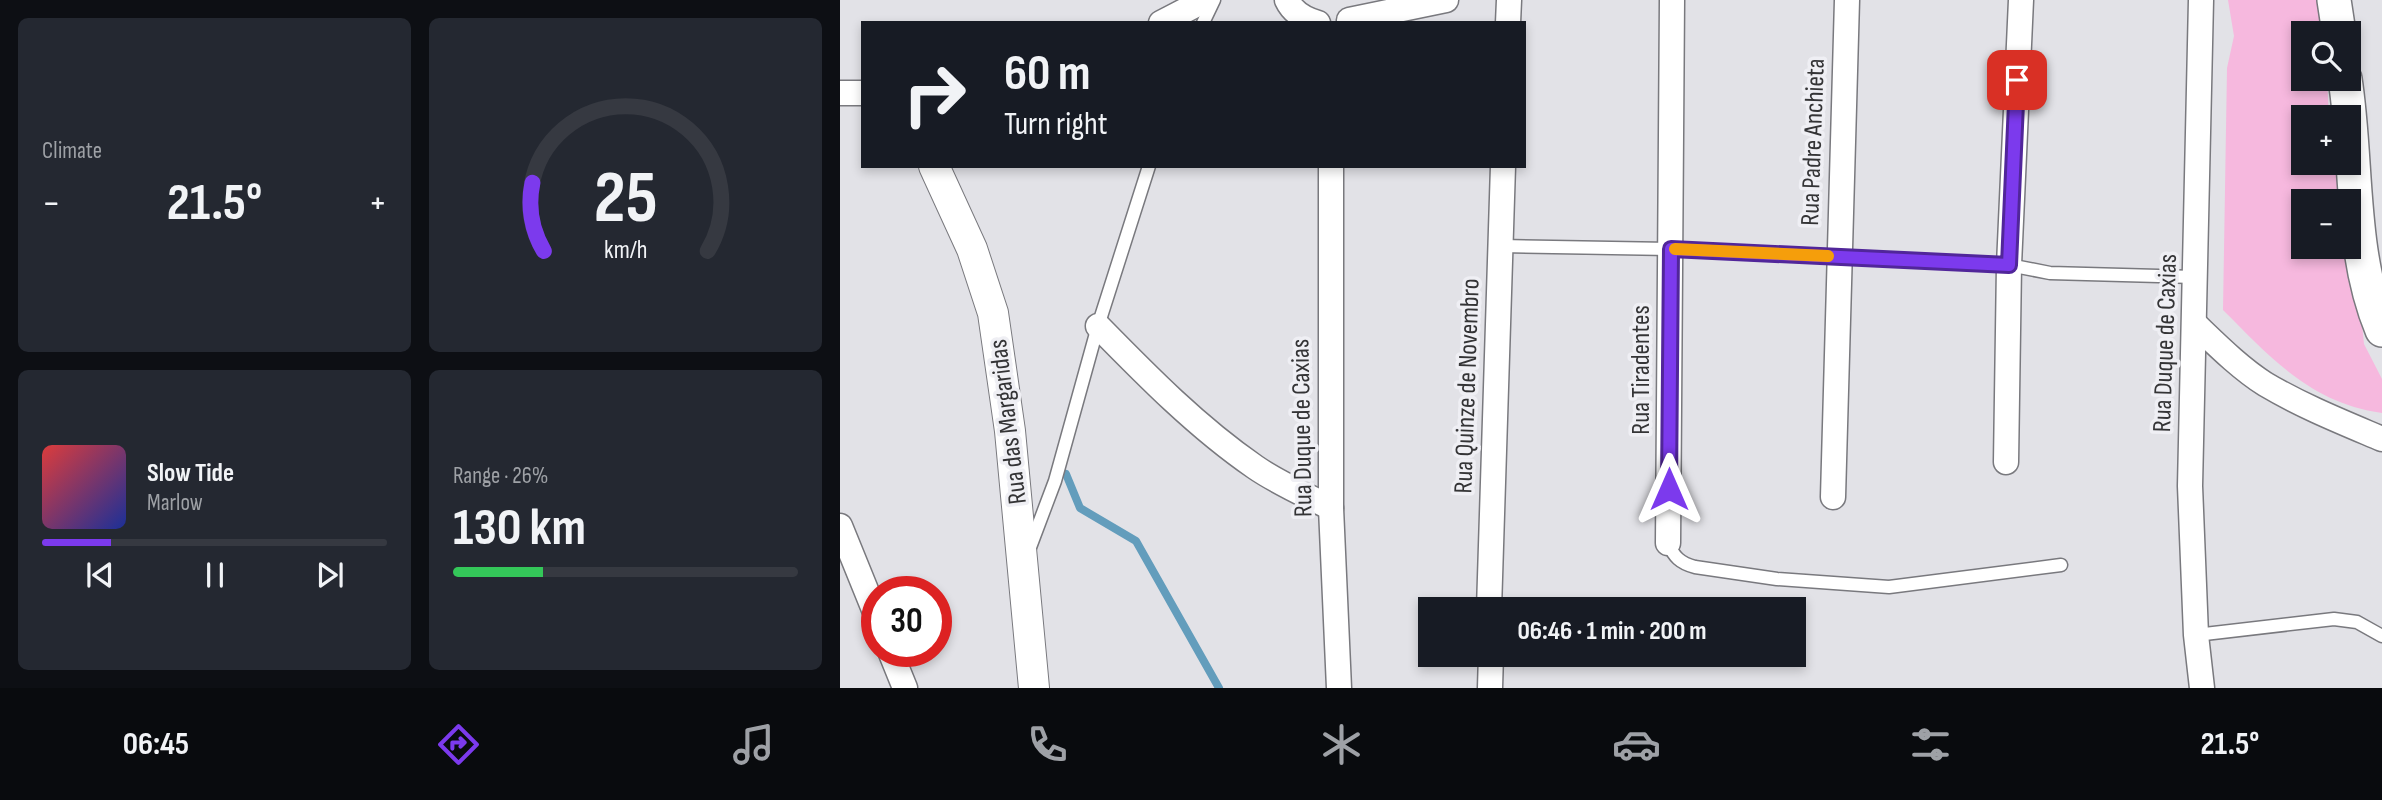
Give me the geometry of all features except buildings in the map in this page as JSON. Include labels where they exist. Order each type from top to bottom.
[{"type":"main road","points":[[2334,0],[2337,21]]},
{"type":"main road","points":[[2346,91],[2363,258],[2374,311],[2382,330]]},
{"type":"street","points":[[1165,21],[1205,0]]},
{"type":"street","points":[[1287,0],[1291,9],[1312,21]]},
{"type":"street","points":[[1349,21],[1446,0]]},
{"type":"street","points":[[1508,21],[1509,0]]},
{"type":"street","name":"Rua Tiradentes","points":[[1668,542],[1672,0]]},
{"type":"street","name":"Rua Padre Anchieta","points":[[1833,497],[1847,0]]},
{"type":"street","points":[[2006,463],[2009,265],[2021,0]]},
{"type":"street","name":"Rua Duque de Caxias","points":[[2201,0],[2196,325],[2191,392],[2190,486],[2196,635],[2202,688]]},
{"type":"street","points":[[840,93],[861,93]]},
{"type":"street","name":"Rua das Margaridas","points":[[935,168],[972,249],[993,313],[1010,431],[1034,688]]},
{"type":"street","name":"Rua Duque de Caxias","points":[[1331,168],[1331,508],[1339,688]]},
{"type":"street","name":"Rua Quinze de Novembro","points":[[1489,597],[1503,168]]},
{"type":"street","points":[[2196,325],[2264,383],[2309,408],[2382,439]]},
{"type":"street","points":[[1098,326],[1214,437],[1257,468],[1331,508]]},
{"type":"street","points":[[840,526],[861,578]]},
{"type":"street","points":[[896,667],[905,688]]},
{"type":"street","points":[[1490,667],[1490,688]]},
{"type":"lane","points":[[1204,21],[1214,0]]},
{"type":"lane","points":[[1023,566],[1055,481],[1098,326],[1148,168]]},
{"type":"lane","points":[[1502,246],[1671,249],[2009,265],[2050,273],[2196,277]]},
{"type":"lane","name":"Rua Tiradentes","points":[[1668,542],[1673,555],[1682,563],[1695,567],[1777,579],[1889,587],[2061,565]]},
{"type":"lane","points":[[2196,635],[2334,619],[2357,622],[2382,636]]},
{"type":"shaded area","points":[[2228,0],[2322,0],[2323,21],[2291,21],[2291,91],[2328,91],[2328,105],[2291,105],[2291,175],[2339,175],[2342,189],[2291,189],[2291,259],[2354,259],[2364,344],[2382,379],[2382,413],[2334,400],[2313,389],[2276,361],[2223,310],[2227,68],[2234,36]]},
{"type":"waterway","points":[[1066,474],[1080,508],[1136,541],[1219,688]]},
{"type":"slow traffic","points":[[1675,249],[1828,256]]},
{"type":"route","points":[[1669,489],[1671,249],[2009,265],[2017,80]]}]
